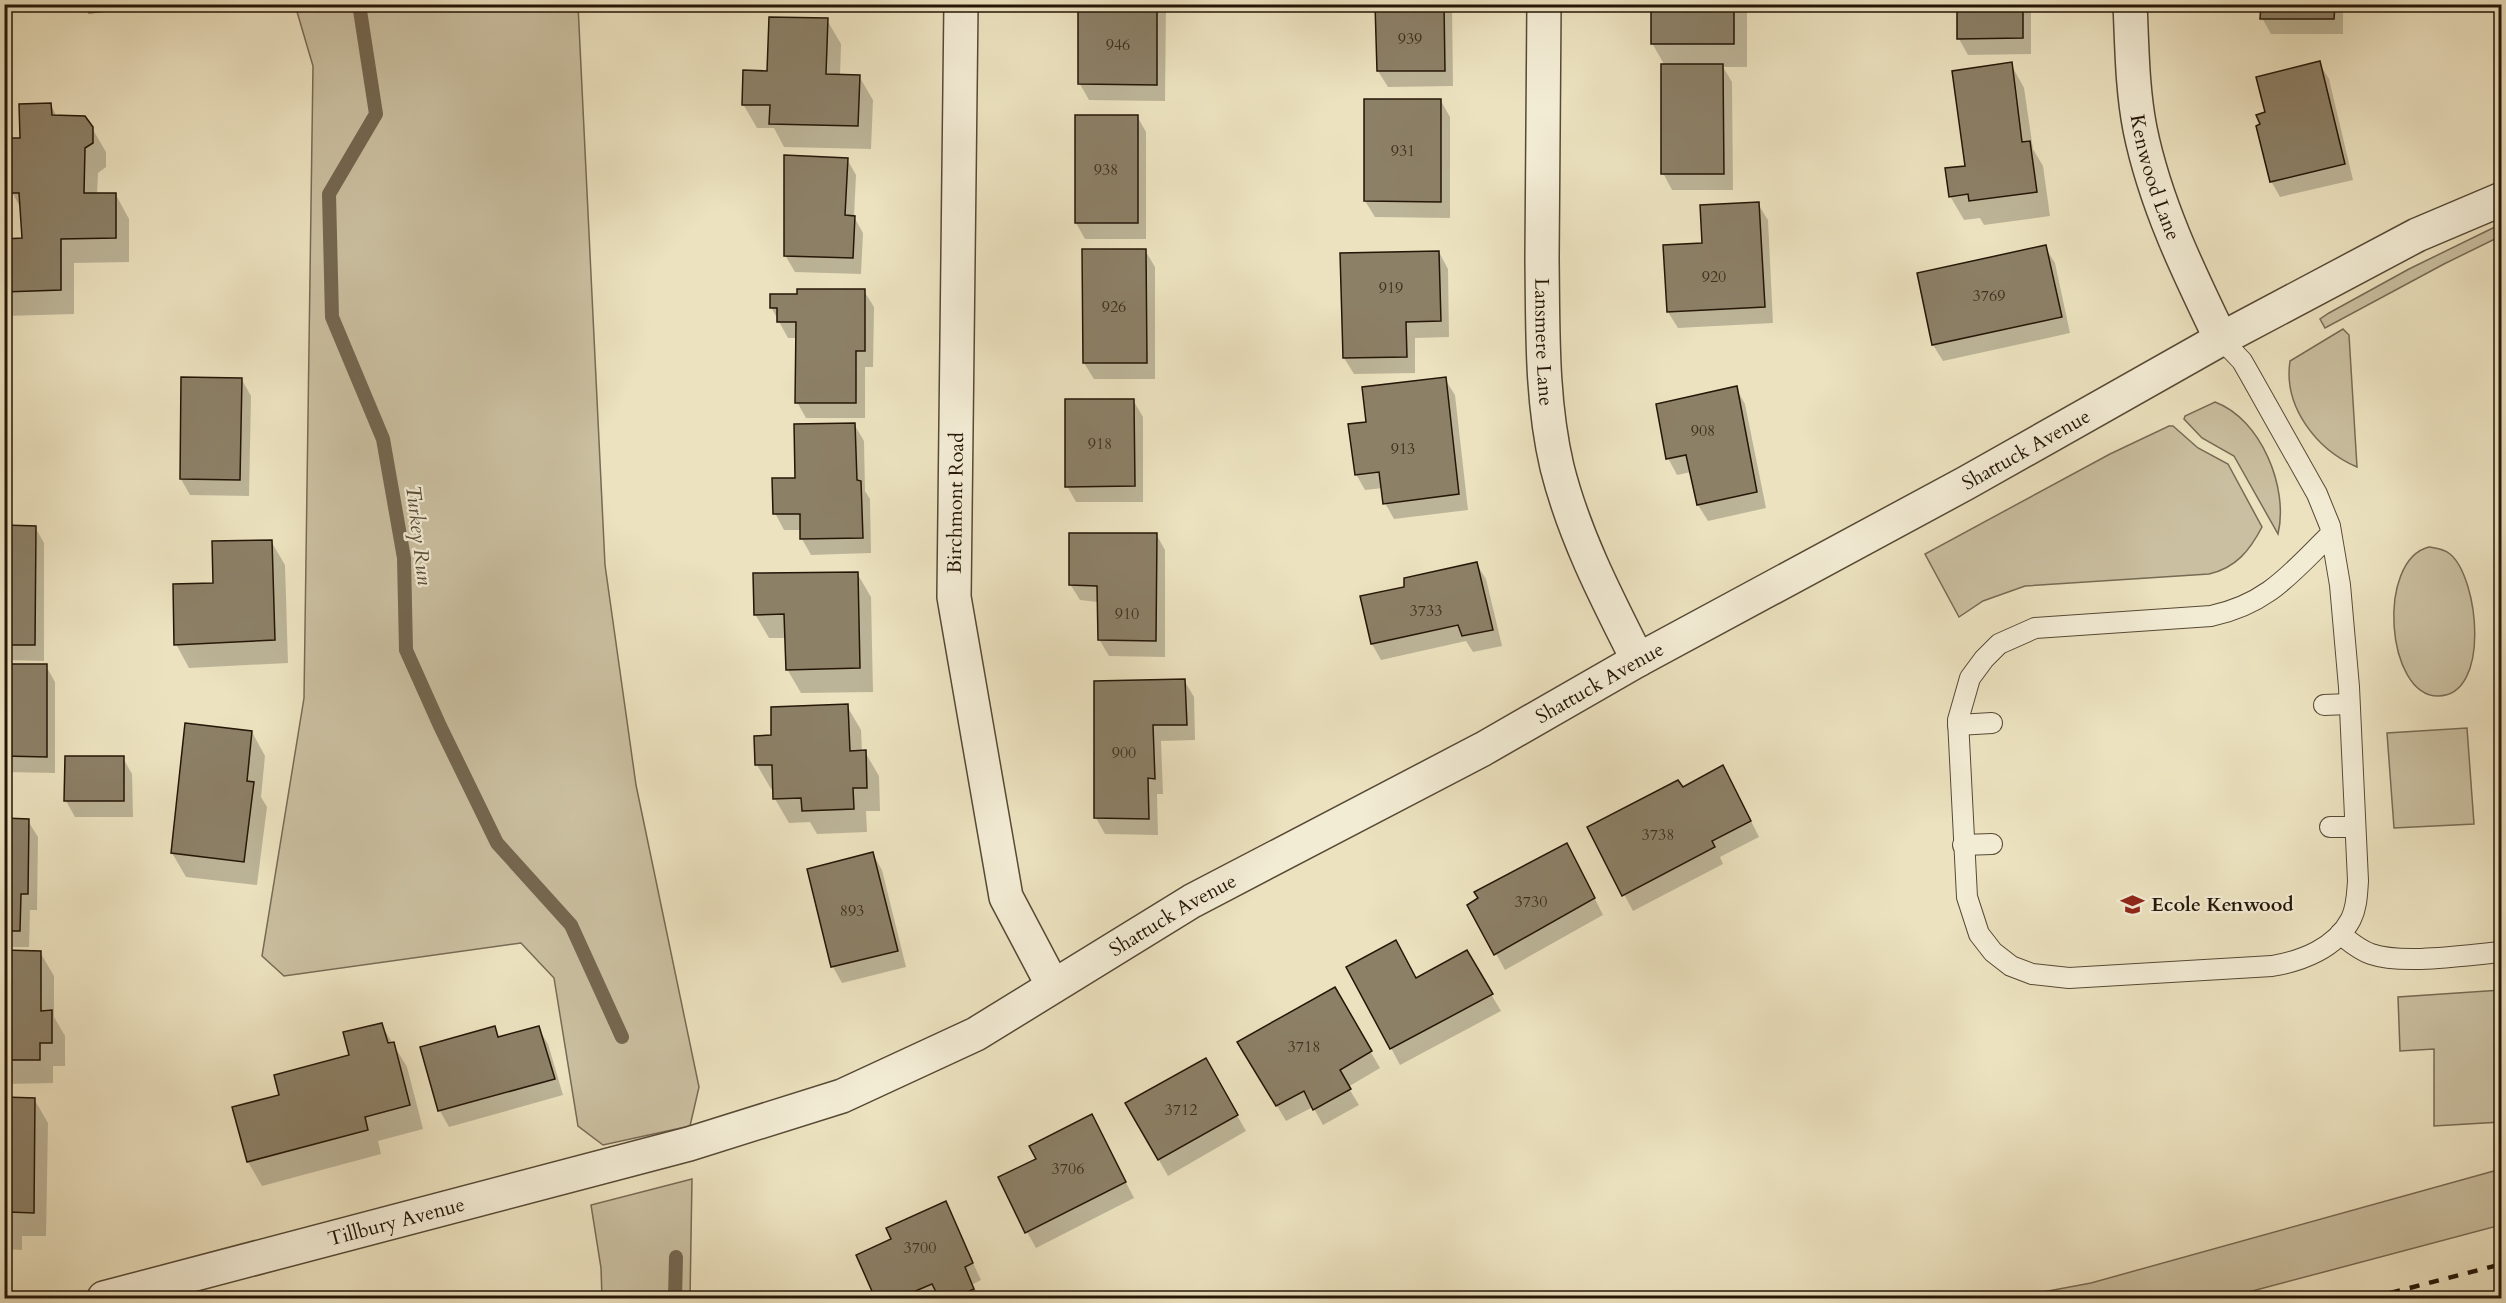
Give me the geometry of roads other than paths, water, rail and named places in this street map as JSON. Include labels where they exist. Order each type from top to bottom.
[{"type":"street","name":"Birchmont Road","points":[[961,4],[954,597],[1006,897],[1053,986]]},
{"type":"street","name":"Lansmere Lane","points":[[1544,4],[1543,336],[1547,399],[1557,466],[1574,519],[1594,572],[1638,660]]},
{"type":"street","name":"Kenwood Lane","points":[[2130,4],[2134,82],[2140,128],[2152,175],[2181,257],[2221,339]]},
{"type":"street","name":"Shattuck Avenue","points":[[688,1144],[842,1096],[976,1034],[1192,901],[1483,749],[1638,660],[1966,483],[2221,339],[2417,235],[2502,199]]},
{"type":"street","name":"Tillbury Avenue","points":[[104,1299],[688,1144]]},
{"type":"lane","points":[[2221,339],[2241,361],[2317,494],[2331,534],[2340,585],[2349,704],[2358,881],[2351,919],[2340,934],[2324,948],[2310,956],[2272,966],[2069,978],[2032,974],[2011,966],[1993,952],[1979,933],[1967,897],[1958,724],[1970,678],[1984,659],[2000,644],[2017,635],[2050,626],[2211,616],[2231,612],[2262,597],[2285,579],[2331,534]]},
{"type":"lane","points":[[2324,705],[2349,704]]},
{"type":"lane","points":[[1958,724],[1992,723]]},
{"type":"lane","points":[[2330,827],[2355,826]]},
{"type":"lane","points":[[1963,845],[1992,844]]},
{"type":"lane","points":[[2340,934],[2372,954],[2395,958],[2502,952]]},
{"type":"waterway","name":"Turkey Run","points":[[359,4],[376,114],[329,194],[332,317],[383,439],[404,558],[406,650],[497,843],[571,925],[622,1037]]},
{"type":"waterway","name":"Turkey Run","points":[[675,1298],[676,1257]]},
{"type":"railway","points":[[2371,1298],[2502,1264]]},
{"type":"railway","points":[[2477,1298],[2502,1292]]},
{"type":"place","name":"Ecole Kenwood","points":[[2133,904]]}]
